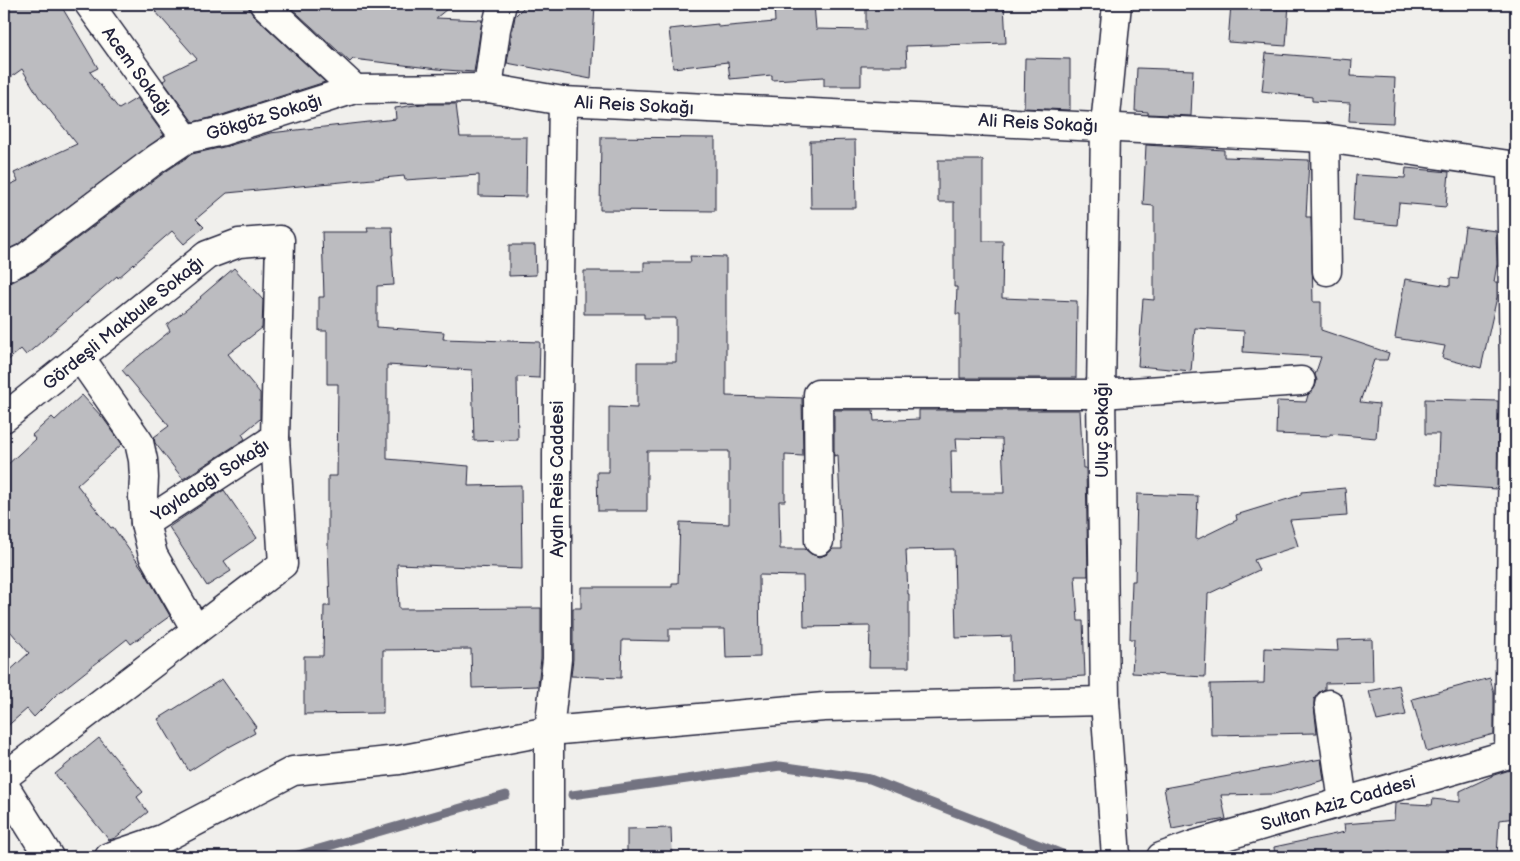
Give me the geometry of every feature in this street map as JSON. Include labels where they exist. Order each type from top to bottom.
[{"type":"street","name":"Acem Sokağı","points":[[88,4],[186,139]]},
{"type":"street","points":[[264,4],[355,89]]},
{"type":"street","points":[[488,88],[496,29],[502,4]]},
{"type":"street","name":"Uluç Sokağı","points":[[1116,857],[1105,701],[1101,394],[1105,126],[1117,4]]},
{"type":"street","name":"Gökgöz Sokağı","points":[[4,268],[25,258],[156,159],[186,139],[223,131],[355,89],[488,88],[563,101]]},
{"type":"street","name":"Ali Reis Sokağı","points":[[563,101],[1325,138],[1514,166],[1512,753]]},
{"type":"street","name":"Aydın Reis Caddesi","points":[[548,857],[549,731],[556,659],[557,454],[563,101]]},
{"type":"street","points":[[1325,138],[1327,271]]},
{"type":"street","name":"Gördeşli Makbule Sokağı","points":[[4,418],[207,256],[239,243],[280,240],[276,438]]},
{"type":"street","points":[[80,358],[139,442],[144,469],[142,497],[145,523],[153,555],[196,630]]},
{"type":"street","points":[[819,542],[818,394],[1101,394],[1302,381]]},
{"type":"street","points":[[4,777],[283,564],[276,438]]},
{"type":"street","name":"Yayladağı Sokağı","points":[[145,523],[276,438]]},
{"type":"street","points":[[108,857],[162,839],[293,771],[399,760],[549,731],[824,707],[1105,701]]},
{"type":"street","points":[[1329,704],[1344,802]]},
{"type":"street","name":"Sultan Aziz Caddesi","points":[[1161,857],[1512,753]]},
{"type":"street","points":[[4,785],[49,857]]},
{"type":"street","points":[[1204,843],[1227,857]]},
{"type":"building","points":[[4,4],[60,4],[98,68],[90,72],[119,109],[137,98],[164,135],[17,245],[4,251],[4,187],[18,181],[14,173],[77,144],[39,97],[22,69],[4,82]]},
{"type":"building","points":[[149,4],[249,4],[249,9],[253,15],[325,82],[219,116],[193,122],[163,81],[166,79],[164,75],[197,59]]},
{"type":"building","points":[[287,4],[453,4],[436,18],[482,20],[474,72],[353,59],[350,62]]},
{"type":"building","points":[[527,4],[595,4],[591,79],[507,63],[515,16]]},
{"type":"building","points":[[774,4],[814,4],[816,29],[866,30],[866,4],[1004,4],[1006,43],[906,46],[907,66],[861,66],[861,86],[824,86],[824,77],[772,80],[772,75],[730,79],[728,62],[673,68],[669,29],[718,24],[718,27],[775,22]]},
{"type":"building","points":[[1231,4],[1289,4],[1286,46],[1228,42]]},
{"type":"building","points":[[1266,53],[1352,60],[1351,76],[1395,78],[1393,123],[1349,121],[1350,103],[1312,101],[1312,97],[1262,91]]},
{"type":"building","points":[[1025,58],[1070,59],[1070,110],[1024,108]]},
{"type":"building","points":[[1137,68],[1193,70],[1191,116],[1148,114],[1148,112],[1135,111]]},
{"type":"building","points":[[422,104],[456,104],[460,137],[527,137],[526,197],[479,196],[479,175],[405,180],[404,176],[227,193],[196,219],[204,227],[184,244],[172,231],[26,355],[21,349],[4,364],[4,283],[11,282],[34,271],[165,172],[192,154],[228,146],[270,133],[396,119],[395,108]]},
{"type":"building","points":[[601,137],[715,138],[715,211],[600,210]]},
{"type":"building","points":[[855,140],[856,208],[811,208],[810,141]]},
{"type":"building","points":[[1146,145],[1224,150],[1224,157],[1309,160],[1306,217],[1311,217],[1313,302],[1321,302],[1321,330],[1389,353],[1387,360],[1374,360],[1360,402],[1379,404],[1376,438],[1330,434],[1330,436],[1276,434],[1277,401],[1306,402],[1308,395],[1315,387],[1317,380],[1315,375],[1321,357],[1243,352],[1244,331],[1195,328],[1191,371],[1138,366],[1143,299],[1154,300],[1154,206],[1143,205]]},
{"type":"building","points":[[938,160],[983,160],[983,241],[1003,241],[1002,298],[1077,301],[1076,378],[960,378],[960,314],[956,314],[957,287],[954,287],[954,202],[938,202]]},
{"type":"building","points":[[1406,168],[1449,172],[1446,207],[1399,203],[1397,225],[1353,221],[1356,175],[1405,178]]},
{"type":"building","points":[[367,227],[392,227],[394,285],[377,286],[377,327],[444,332],[443,339],[540,342],[539,378],[517,377],[518,440],[474,441],[472,370],[387,365],[387,459],[469,466],[468,486],[521,485],[522,569],[397,564],[399,609],[541,608],[541,658],[538,686],[472,688],[471,649],[383,650],[383,713],[304,714],[304,656],[323,656],[324,606],[330,606],[328,476],[337,476],[338,384],[327,384],[327,331],[319,331],[319,297],[324,297],[322,232],[368,232]]},
{"type":"building","points":[[1465,227],[1496,231],[1497,264],[1494,282],[1497,282],[1497,297],[1481,368],[1442,358],[1445,346],[1395,338],[1405,279],[1450,286],[1450,278],[1458,279]]},
{"type":"building","points":[[509,245],[535,245],[536,275],[509,276]]},
{"type":"building","points":[[690,256],[726,257],[726,396],[802,398],[803,456],[785,455],[785,501],[779,501],[780,549],[805,549],[811,554],[820,557],[833,549],[842,549],[838,455],[834,456],[834,410],[873,410],[874,421],[919,419],[919,410],[1080,410],[1083,468],[1086,468],[1088,576],[1075,576],[1078,621],[1083,621],[1085,676],[1012,680],[1011,636],[956,638],[954,549],[906,550],[909,594],[909,667],[869,667],[870,626],[804,627],[803,576],[759,575],[760,657],[726,658],[725,629],[669,629],[669,641],[622,640],[621,678],[571,676],[573,608],[581,608],[581,587],[672,587],[672,583],[678,583],[680,522],[729,524],[729,451],[647,451],[647,511],[598,511],[597,472],[609,472],[609,407],[637,408],[637,362],[676,362],[676,318],[644,318],[644,314],[584,314],[584,271],[644,271],[644,262],[691,262]],"holes":[[[956,438],[1002,439],[1004,493],[952,493],[951,451],[957,451]]]},
{"type":"building","points":[[234,268],[263,300],[262,328],[228,354],[260,393],[260,419],[242,434],[245,439],[183,479],[155,443],[154,437],[169,426],[122,370],[170,331],[167,325]]},
{"type":"building","points":[[82,395],[103,418],[122,444],[77,485],[111,528],[113,527],[146,574],[170,616],[131,644],[127,639],[56,695],[34,717],[27,709],[4,729],[4,676],[29,653],[4,624],[4,468],[35,439],[32,435],[52,417],[55,420]]},
{"type":"building","points":[[1425,399],[1498,401],[1497,489],[1437,485],[1439,434],[1425,434]]},
{"type":"building","points":[[1345,488],[1347,516],[1290,520],[1298,546],[1254,560],[1259,570],[1208,594],[1205,677],[1132,673],[1134,639],[1130,639],[1132,581],[1135,581],[1137,494],[1198,496],[1196,540],[1237,520],[1236,515],[1301,495],[1301,492]]},
{"type":"building","points":[[224,490],[257,538],[224,561],[231,571],[207,586],[169,527]]},
{"type":"building","points":[[1372,639],[1373,682],[1325,683],[1325,689],[1319,692],[1314,699],[1317,733],[1211,735],[1210,684],[1264,683],[1265,648],[1338,651],[1337,640]]},
{"type":"building","points":[[1490,678],[1494,693],[1494,734],[1427,752],[1412,699]]},
{"type":"building","points":[[222,679],[256,727],[253,729],[255,733],[229,746],[189,771],[158,719]]},
{"type":"building","points":[[1399,685],[1406,715],[1377,721],[1369,691]]},
{"type":"building","points":[[99,738],[143,792],[137,797],[148,812],[115,838],[109,840],[55,774]]},
{"type":"building","points":[[1321,759],[1324,780],[1274,794],[1221,795],[1226,819],[1172,829],[1164,788]]},
{"type":"building","points":[[1516,768],[1516,818],[1499,820],[1497,857],[1453,857],[1387,851],[1387,857],[1275,857],[1274,847],[1345,832],[1344,824],[1394,820],[1395,803],[1432,805],[1433,799],[1460,802],[1460,791],[1494,775]]},
{"type":"building","points":[[671,828],[672,857],[627,857],[627,829]]},
{"type":"waterway","points":[[572,795],[780,766],[870,779],[1070,857]]},
{"type":"waterway","points":[[291,857],[506,795]]}]
